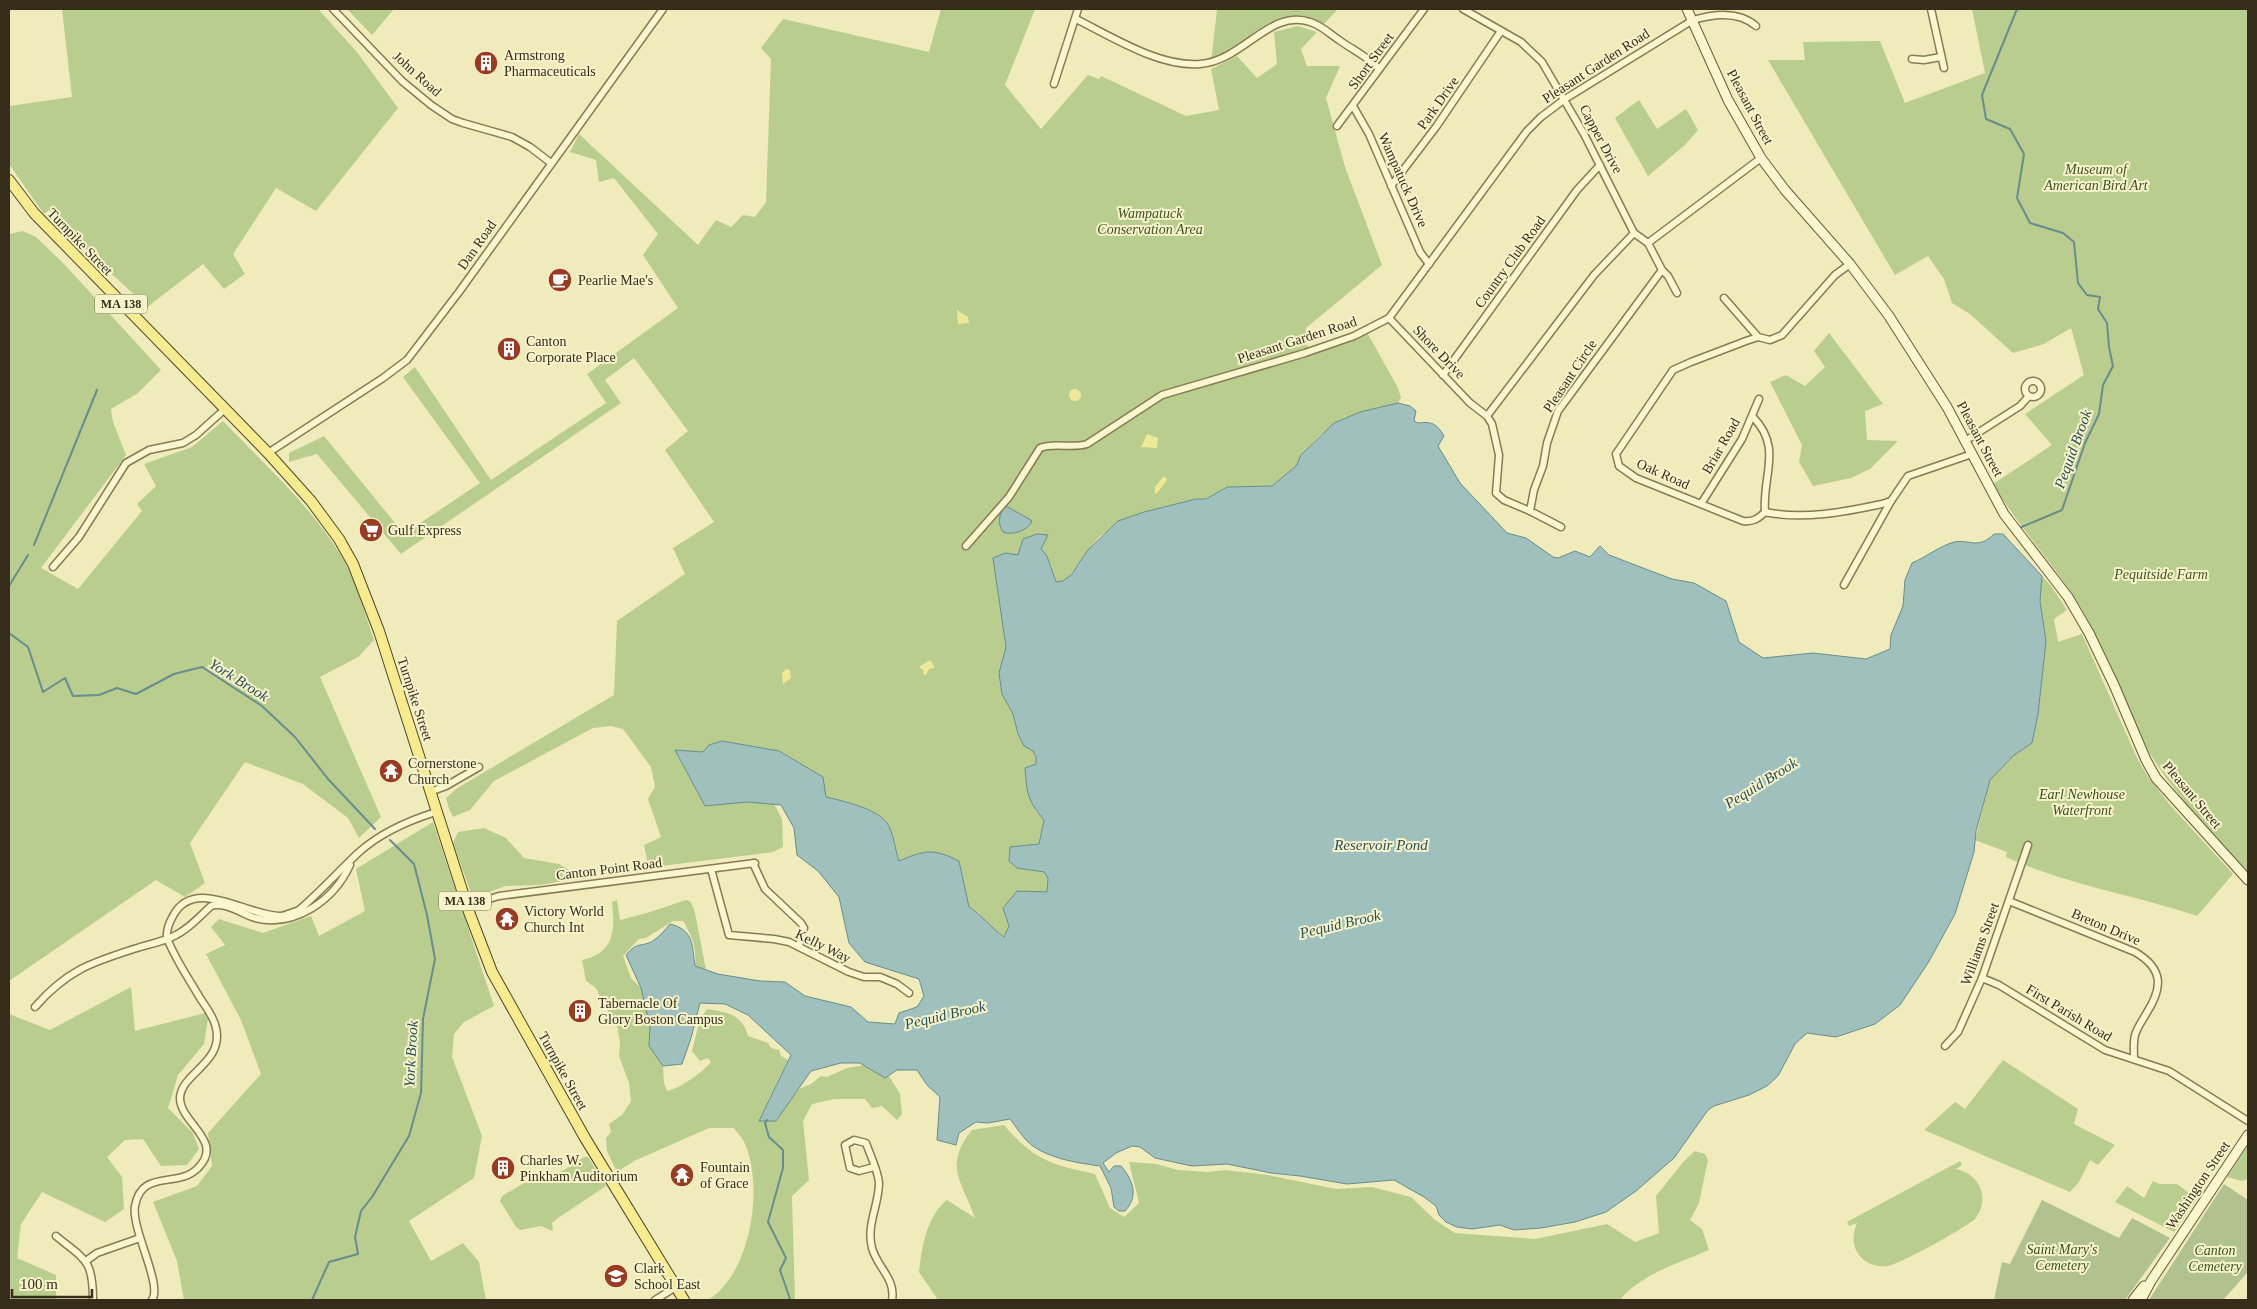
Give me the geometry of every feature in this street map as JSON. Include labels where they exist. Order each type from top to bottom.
[{"type":"main road","name":"Pleasant Street","points":[[1687,9],[1728,100],[1762,158],[1785,190],[1850,264],[1903,337],[1966,441],[2004,514],[2068,597],[2089,633],[2146,760],[2156,778],[2248,880]]},
{"type":"main road","name":"Turnpike Street","points":[[9,180],[34,213],[268,453],[328,524],[353,564],[379,631],[467,906],[494,975],[585,1138],[684,1300]]},
{"type":"main road","name":"Washington Street","points":[[2141,1300],[2248,1135]]},
{"type":"main road","name":"Washington Street","points":[[2133,1300],[2164,1257],[2172,1250]]},
{"type":"street","name":"John Road","points":[[333,9],[402,81],[431,105],[464,123],[512,137],[530,147],[551,163]]},
{"type":"street","name":"Dan Road","points":[[268,453],[383,378],[406,360],[449,306],[663,9]]},
{"type":"street","points":[[1054,84],[1078,9]]},
{"type":"street","name":"Short Street","points":[[1337,126],[1424,9]]},
{"type":"street","name":"Capper Drive","points":[[1463,9],[1521,42],[1535,53],[1565,99],[1634,233]]},
{"type":"street","points":[[1931,9],[1944,68]]},
{"type":"street","points":[[1693,20],[1713,16],[1739,17],[1750,21],[1756,26]]},
{"type":"street","points":[[1076,19],[1155,56],[1184,64],[1211,63],[1226,57],[1278,22],[1288,20],[1309,21],[1321,27],[1379,69]]},
{"type":"street","name":"Pleasant Garden Road","points":[[966,546],[1009,496],[1040,448],[1048,445],[1079,446],[1087,444],[1162,395],[1354,336],[1389,318],[1527,131],[1541,117],[1565,99],[1693,20]]},
{"type":"street","name":"Park Drive","points":[[1390,186],[1436,127],[1501,31]]},
{"type":"street","points":[[1912,59],[1924,60],[1941,57]]},
{"type":"street","name":"Wampatuck Drive","points":[[1353,106],[1369,134],[1420,252],[1430,264]]},
{"type":"street","points":[[1648,243],[1762,158]]},
{"type":"street","name":"Country Club Road","points":[[1443,375],[1577,190],[1600,165]]},
{"type":"street","points":[[1561,527],[1504,500],[1496,493],[1499,455],[1492,424],[1487,416],[1594,274],[1634,233],[1648,243],[1677,293]]},
{"type":"street","name":"Oak Road","points":[[1850,264],[1835,275],[1782,335],[1770,340],[1758,338],[1673,370],[1616,454],[1619,466],[1636,478],[1744,521],[1758,519],[1765,512],[1784,515],[1814,515],[1875,506],[1891,501]]},
{"type":"street","name":"Pleasant Circle","points":[[1530,512],[1534,490],[1543,466],[1547,443],[1558,411],[1662,270]]},
{"type":"street","points":[[1724,298],[1758,338]]},
{"type":"street","name":"Shore Drive","points":[[1389,318],[1470,403],[1487,416]]},
{"type":"street","points":[[1966,441],[2020,406],[2029,396]]},
{"type":"street","name":"Briar Road","points":[[1701,504],[1729,461],[1753,417],[1759,399]]},
{"type":"street","points":[[53,567],[79,537],[126,463],[150,450],[183,443],[196,435],[225,409]]},
{"type":"street","points":[[1753,417],[1765,433],[1771,451],[1764,494],[1765,512]]},
{"type":"street","points":[[1844,585],[1891,501],[1908,476],[1972,454]]},
{"type":"street","points":[[430,792],[479,767]]},
{"type":"street","points":[[152,1300],[155,1289],[135,1220],[138,1195],[141,1190],[151,1183],[180,1178],[193,1172],[202,1163],[206,1147],[202,1135],[181,1106],[181,1091],[209,1059],[216,1046],[218,1034],[212,1017],[168,938],[166,932],[174,914],[189,900],[207,898],[264,914],[280,916],[290,914],[299,910],[358,854],[384,835],[416,819],[436,812]]},
{"type":"street","name":"Williams Street","points":[[1945,1046],[1958,1032],[1982,978],[2028,845]]},
{"type":"street","points":[[35,1007],[64,978],[80,968],[181,932],[216,904],[269,921],[292,918],[310,909],[326,897],[345,877],[352,861]]},
{"type":"street","name":"Canton Point Road","points":[[467,906],[499,896],[754,863],[765,889],[804,928],[799,946]]},
{"type":"street","name":"Kelly Way","points":[[711,869],[729,935],[774,939],[799,946],[849,972],[864,978],[880,977],[897,984],[909,993]]},
{"type":"street","name":"Breton Drive","points":[[2009,901],[2135,952],[2149,959],[2154,965],[2159,980],[2157,990],[2155,999],[2135,1034],[2134,1059]]},
{"type":"street","name":"First Parish Road","points":[[1982,978],[1999,985],[2105,1050],[2169,1071],[2248,1121]]},
{"type":"street","points":[[874,1167],[859,1171],[850,1168],[845,1145],[854,1140],[866,1143],[874,1167],[879,1184],[872,1223],[872,1247],[877,1262],[893,1288],[892,1300]]},
{"type":"street","points":[[56,1236],[73,1248],[86,1261],[92,1281],[92,1300]]},
{"type":"street","points":[[86,1261],[97,1253],[140,1238]]},
{"type":"street","points":[[655,1300],[676,1287]]},
{"type":"green space","points":[[62,9],[318,9],[357,52],[398,108],[316,211],[276,188],[233,254],[245,274],[224,289],[203,264],[146,308],[139,299],[91,255],[49,210],[44,214],[9,164],[9,106],[72,97]]},
{"type":"green space","points":[[347,9],[394,9],[372,35]]},
{"type":"green space","name":"Wampatuck Conservation Area","points":[[941,9],[1035,9],[1005,85],[1041,129],[1088,75],[1099,79],[1101,76],[1186,116],[1219,110],[1211,69],[1237,56],[1257,78],[1277,64],[1274,32],[1298,26],[1317,32],[1301,49],[1307,66],[1340,66],[1326,98],[1345,167],[1382,265],[1306,328],[1310,338],[1305,345],[1292,349],[1307,345],[1313,352],[1368,334],[1398,388],[1401,398],[1398,403],[1381,408],[1321,434],[1301,455],[1296,466],[1272,486],[1227,487],[1206,499],[1196,499],[1144,512],[1100,536],[1072,573],[1063,581],[1056,583],[1051,565],[1041,549],[1048,535],[1018,556],[1005,553],[995,572],[1006,647],[1002,660],[1002,694],[1013,714],[1018,734],[1024,745],[1033,751],[1036,757],[1035,810],[1044,820],[1039,844],[1026,846],[1017,868],[1044,872],[1048,878],[1047,893],[1017,891],[1003,908],[1009,926],[1004,937],[987,924],[979,913],[969,907],[964,891],[899,861],[891,832],[887,823],[882,818],[867,809],[825,797],[823,777],[779,751],[722,741],[703,752],[675,750],[705,806],[747,802],[774,804],[782,819],[783,847],[773,852],[645,868],[647,859],[644,845],[661,837],[648,799],[655,787],[651,767],[623,729],[611,726],[593,728],[494,781],[470,810],[453,817],[446,798],[456,789],[614,695],[617,621],[685,574],[673,548],[714,522],[665,450],[688,431],[634,358],[605,380],[621,403],[401,554],[317,454],[289,462],[289,453],[324,436],[404,534],[480,483],[403,377],[415,367],[491,480],[606,403],[587,374],[678,308],[643,255],[658,234],[614,178],[599,182],[596,160],[570,152],[579,134],[698,245],[716,220],[731,227],[743,215],[755,217],[766,202],[771,59],[761,48],[783,19],[929,52]]},
{"type":"green space","points":[[1217,9],[1338,9],[1321,27],[1288,20],[1211,63]]},
{"type":"green space","name":"Museum of American Bird Art","points":[[1972,9],[2248,9],[2248,872],[2196,815],[2160,769],[2140,735],[2101,646],[2083,611],[1993,484],[2052,445],[2025,414],[2084,375],[2071,328],[2044,344],[2013,353],[1970,314],[1952,303],[1944,279],[1928,256],[1895,275],[1768,60],[1805,60],[1803,42],[1880,41],[1905,103],[1985,73]]},
{"type":"green space","points":[[1639,100],[1657,129],[1686,109],[1698,130],[1685,145],[1648,176],[1615,118]]},
{"type":"green space","points":[[23,231],[36,237],[65,265],[161,370],[138,393],[111,409],[113,422],[126,455],[41,568],[78,589],[142,511],[137,504],[156,486],[144,464],[192,447],[223,421],[285,484],[314,518],[340,554],[355,585],[374,640],[358,657],[320,677],[381,817],[359,838],[348,818],[303,784],[245,762],[190,843],[205,883],[185,897],[156,880],[9,981],[9,234]]},
{"type":"green space","points":[[1829,333],[1883,404],[1865,411],[1867,440],[1898,441],[1870,469],[1851,478],[1813,486],[1799,462],[1802,445],[1770,382],[1786,375],[1805,386],[1825,367],[1814,351]]},
{"type":"green space","name":"Earl Newhouse Waterfront","points":[[2042,576],[2067,610],[2054,619],[2058,642],[2082,634],[2137,758],[2148,777],[2171,806],[2233,874],[2197,916],[2029,867],[2006,857],[2007,852],[1975,840],[1990,780],[2013,756],[2032,743],[2038,714],[2046,641],[2040,601]]},
{"type":"green space","points":[[433,822],[494,1006],[464,1022],[454,1034],[452,1057],[482,1136],[474,1178],[409,1221],[431,1261],[463,1243],[479,1262],[486,1300],[184,1300],[177,1261],[153,1202],[197,1186],[212,1166],[208,1133],[261,1074],[241,1020],[206,954],[225,945],[211,927],[219,919],[263,933],[311,916],[319,936],[365,911],[356,869]]},
{"type":"green space","points":[[484,828],[506,838],[524,858],[559,864],[576,874],[574,879],[540,885],[506,886],[474,897],[453,843],[458,832]]},
{"type":"green space","points":[[617,900],[620,920],[686,900],[691,902],[695,913],[706,970],[695,966],[693,942],[683,921],[673,921],[646,938],[639,939],[623,956],[631,978],[641,988],[650,1026],[649,1046],[663,1066],[664,1083],[667,1091],[690,1080],[711,1062],[708,1058],[700,1061],[692,1051],[700,1019],[707,1009],[733,1015],[742,1023],[748,1036],[768,1043],[771,1048],[779,1050],[781,1056],[788,1060],[759,1120],[776,1121],[799,1089],[811,1084],[821,1076],[827,1077],[847,1068],[864,1065],[885,1078],[889,1076],[900,1094],[902,1114],[897,1120],[882,1106],[872,1108],[865,1099],[834,1099],[812,1104],[803,1121],[809,1180],[792,1196],[795,1300],[708,1300],[723,1288],[735,1271],[744,1251],[750,1228],[753,1205],[751,1162],[744,1142],[734,1128],[709,1128],[634,1161],[617,1172],[607,1151],[606,1138],[611,1132],[609,1124],[622,1115],[631,1101],[629,1083],[619,1056],[620,1042],[617,1026],[596,988],[586,981],[582,960],[593,957],[607,946],[613,931],[612,902]]},
{"type":"green space","points":[[131,987],[135,1031],[209,1012],[204,1044],[178,1075],[168,1108],[193,1133],[199,1149],[187,1165],[161,1166],[143,1139],[125,1140],[107,1157],[122,1177],[124,1209],[105,1222],[42,1192],[21,1224],[17,1258],[56,1275],[56,1300],[9,1300],[9,1014],[50,1030]]},
{"type":"green space","points":[[2003,1060],[2078,1109],[2074,1124],[2115,1145],[2098,1165],[2090,1160],[2079,1182],[2070,1192],[1924,1130],[1955,1102],[1965,1109]]},
{"type":"green space","points":[[1004,1125],[1034,1154],[1055,1164],[1095,1174],[1110,1208],[1124,1217],[1139,1203],[1129,1162],[1156,1164],[1178,1170],[1208,1172],[1225,1170],[1268,1175],[1336,1189],[1372,1187],[1411,1197],[1435,1220],[1455,1233],[1535,1239],[1607,1224],[1635,1242],[1659,1233],[1656,1196],[1684,1161],[1695,1151],[1705,1154],[1708,1160],[1699,1203],[1690,1220],[1702,1229],[1709,1250],[1649,1276],[1620,1300],[938,1300],[919,1272],[926,1233],[934,1215],[947,1200],[975,1218],[958,1174],[958,1154],[972,1130]]},
{"type":"green space","points":[[2248,1145],[2248,1179],[2242,1181],[2227,1177]]},
{"type":"green space","points":[[584,1157],[588,1157],[606,1186],[552,1223],[553,1231],[541,1226],[520,1230],[516,1227],[500,1201],[502,1196],[536,1176],[553,1175]]},
{"type":"green space","points":[[1960,1161],[1962,1165],[1956,1169],[1971,1176],[1980,1188],[1982,1203],[1975,1219],[1932,1246],[1894,1264],[1878,1266],[1870,1264],[1863,1259],[1855,1249],[1854,1234],[1857,1223],[1849,1226],[1847,1222]]},
{"type":"green space","points":[[2153,1181],[2159,1184],[2177,1184],[2197,1199],[2174,1232],[2115,1202],[2127,1186],[2144,1198]]},
{"type":"green space","name":"Canton Cemetery","points":[[2224,1184],[2248,1200],[2248,1272],[2223,1300],[2149,1300]]},
{"type":"green space","name":"Saint Mary's Cemetery","points":[[2042,1200],[2119,1238],[2132,1218],[2170,1238],[2125,1300],[1994,1300],[2002,1262],[2010,1264]]},
{"type":"sand","points":[[957,310],[968,317],[969,323],[958,324]]},
{"type":"sand","points":[[1073,389],[1077,389],[1081,395],[1077,401],[1073,401],[1069,397],[1069,393]]},
{"type":"sand","points":[[1147,434],[1158,438],[1157,448],[1141,447]]},
{"type":"sand","points":[[1164,476],[1167,480],[1155,494],[1155,487]]},
{"type":"sand","points":[[930,660],[935,668],[929,669],[926,675],[924,675],[923,670],[919,667]]},
{"type":"sand","points":[[786,669],[790,670],[791,678],[783,684],[782,673]]},
{"type":"water","name":"Reservoir Pond","points":[[1398,403],[1410,406],[1416,411],[1414,421],[1418,423],[1431,423],[1439,429],[1444,436],[1438,446],[1460,483],[1507,533],[1526,538],[1553,557],[1558,558],[1575,551],[1590,557],[1600,546],[1609,555],[1672,579],[1694,583],[1726,601],[1739,642],[1763,658],[1813,653],[1866,659],[1890,649],[1891,635],[1903,606],[1905,580],[1912,563],[1954,542],[1978,543],[1983,542],[1994,534],[2003,534],[2042,576],[2040,601],[2046,641],[2038,714],[2032,743],[2013,756],[1990,780],[1976,831],[1974,852],[1955,914],[1928,963],[1900,1005],[1875,1024],[1836,1037],[1807,1033],[1795,1044],[1778,1076],[1767,1086],[1749,1095],[1714,1106],[1708,1110],[1674,1158],[1636,1191],[1606,1212],[1575,1222],[1541,1228],[1514,1230],[1500,1225],[1472,1229],[1457,1227],[1446,1222],[1439,1215],[1436,1206],[1424,1197],[1394,1180],[1347,1184],[1271,1173],[1227,1164],[1192,1166],[1155,1158],[1140,1147],[1132,1146],[1116,1153],[1103,1163],[1109,1172],[1114,1166],[1121,1166],[1129,1177],[1133,1188],[1132,1200],[1129,1205],[1125,1211],[1119,1211],[1114,1207],[1111,1188],[1100,1166],[1065,1160],[1040,1150],[1027,1141],[1010,1119],[988,1123],[976,1122],[959,1133],[956,1145],[937,1140],[940,1097],[927,1085],[917,1070],[897,1070],[885,1078],[860,1063],[841,1063],[811,1071],[776,1121],[759,1121],[791,1055],[748,1015],[725,1004],[700,1003],[682,1064],[663,1066],[649,1046],[650,1026],[641,988],[626,955],[636,946],[653,941],[670,924],[684,930],[688,934],[692,945],[695,966],[718,974],[760,981],[785,982],[805,996],[851,1007],[868,1022],[895,1024],[899,1013],[917,1007],[924,996],[919,979],[865,962],[849,943],[839,897],[818,871],[797,855],[794,828],[781,805],[747,802],[705,806],[675,750],[703,752],[709,745],[722,741],[779,751],[823,777],[826,797],[867,809],[882,818],[887,823],[891,832],[899,861],[923,853],[935,852],[959,861],[969,907],[1004,937],[1009,926],[1003,908],[1017,891],[1047,892],[1048,878],[1044,872],[1017,868],[1009,861],[1010,847],[1039,844],[1044,820],[1031,801],[1026,784],[1025,768],[1036,764],[1036,757],[1033,751],[1024,746],[1018,734],[1013,714],[1002,694],[999,673],[1006,647],[993,558],[1005,553],[1018,555],[1023,539],[1037,534],[1048,535],[1041,549],[1047,556],[1056,582],[1063,581],[1072,574],[1087,551],[1118,521],[1144,512],[1196,499],[1206,499],[1227,487],[1272,486],[1296,466],[1301,455],[1334,423],[1360,412]]},
{"type":"water","points":[[1006,506],[1032,521],[1027,527],[1015,533],[1003,532],[1000,518]]},
{"type":"waterway","name":"Pequid Brook","points":[[2017,9],[1982,95],[1986,119],[2010,129],[2024,154],[2017,198],[2030,223],[2063,233],[2074,242],[2078,283],[2087,295],[2100,297],[2098,309],[2107,323],[2113,366],[2103,385],[2099,414],[2085,443],[2062,510],[2019,528]]},
{"type":"waterway","name":"York Brook","points":[[34,545],[97,390]]},
{"type":"waterway","name":"York Brook","points":[[9,586],[28,555]]},
{"type":"waterway","name":"York Brook","points":[[9,633],[28,647],[43,692],[65,678],[73,696],[99,695],[117,688],[136,694],[174,674],[202,667],[262,706],[295,737],[328,779],[375,829]]},
{"type":"waterway","name":"York Brook","points":[[312,1300],[329,1262],[358,1254],[355,1237],[361,1211],[372,1197],[409,1136],[421,1093],[423,1019],[435,959],[427,915],[414,864],[390,840]]},
{"type":"waterway","name":"Pequid Brook","points":[[767,1120],[765,1123],[769,1137],[783,1150],[783,1168],[768,1222],[786,1258],[780,1270],[790,1299],[788,1300]]},
{"type":"place","name":"Armstrong Pharmaceuticals","points":[[486,63]]},
{"type":"place","name":"Pearlie Mae's","points":[[560,280]]},
{"type":"place","name":"Canton Corporate Place","points":[[509,349]]},
{"type":"place","name":"Gulf Express","points":[[371,530]]},
{"type":"place","name":"Cornerstone Church","points":[[391,771]]},
{"type":"place","name":"Victory World Church Int","points":[[507,919]]},
{"type":"place","name":"Tabernacle Of Glory Boston Campus","points":[[580,1011]]},
{"type":"place","name":"Charles W. Pinkham Auditorium","points":[[503,1168]]},
{"type":"place","name":"Fountain of Grace","points":[[682,1175]]},
{"type":"place","name":"Clark School East","points":[[616,1276]]},
{"type":"park label","name":"Pequitside Farm","points":[[2161,574]]}]
